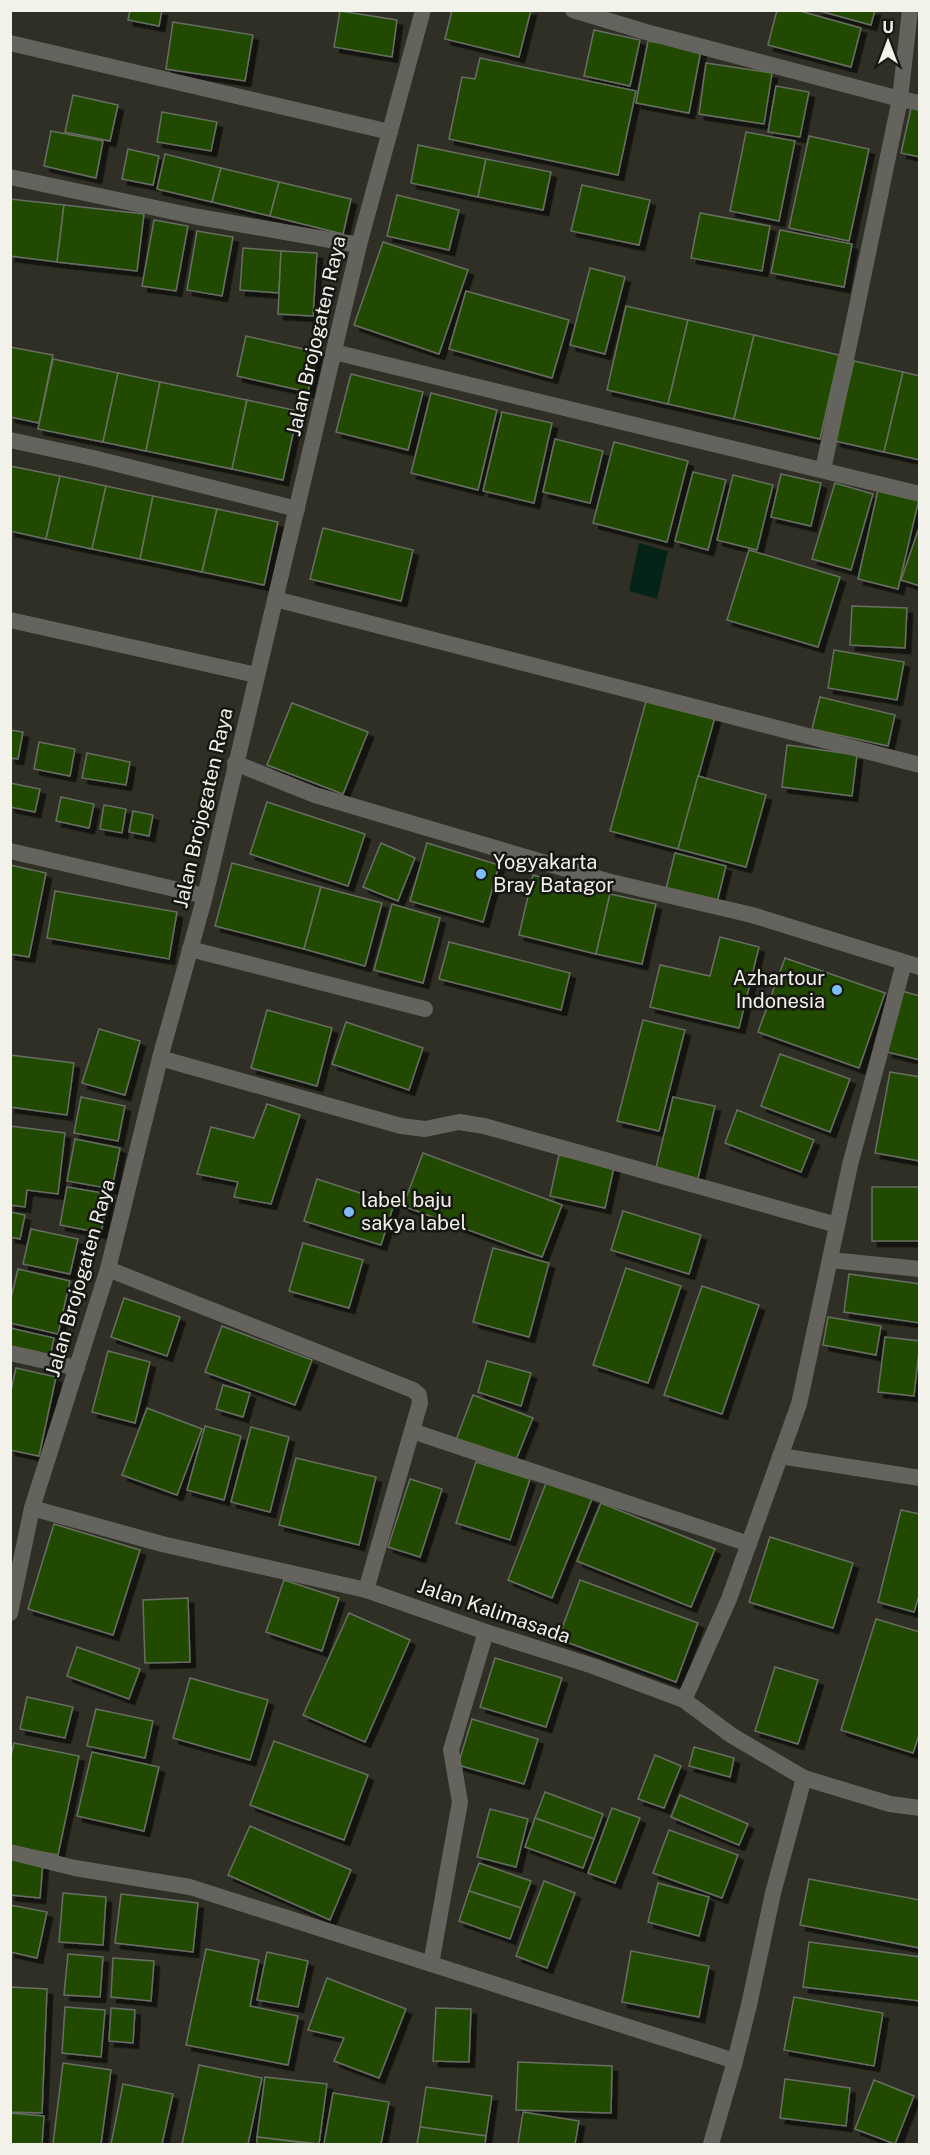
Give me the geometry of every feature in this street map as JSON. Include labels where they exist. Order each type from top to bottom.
[{"type":"street","points":[[418,10],[423,11]]},
{"type":"street","points":[[573,10],[646,32],[920,103]]},
{"type":"street","points":[[823,470],[900,99],[910,10]]},
{"type":"street","name":"Jalan Brojogaten Raya","points":[[10,1612],[32,1508],[108,1269],[160,1058],[204,896],[359,245],[423,11]]},
{"type":"street","points":[[10,43],[390,132]]},
{"type":"street","points":[[10,177],[192,216],[359,245]]},
{"type":"street","points":[[334,352],[920,494]]},
{"type":"street","points":[[10,440],[104,460],[297,509]]},
{"type":"street","points":[[275,598],[920,765]]},
{"type":"street","points":[[10,620],[256,675]]},
{"type":"street","points":[[235,763],[315,795],[607,881],[752,915],[912,965],[850,1165],[799,1404],[729,1599],[684,1700]]},
{"type":"street","points":[[10,851],[204,896]]},
{"type":"street","points":[[190,949],[425,1009]]},
{"type":"street","points":[[160,1058],[401,1126],[425,1128],[459,1122],[484,1126],[837,1226]]},
{"type":"street","points":[[830,1260],[920,1269]]},
{"type":"street","points":[[108,1269],[413,1390],[419,1395],[420,1403],[366,1590]]},
{"type":"street","points":[[10,1353],[77,1368]]},
{"type":"street","points":[[412,1431],[748,1544]]},
{"type":"street","points":[[780,1456],[920,1478]]},
{"type":"street","name":"Jalan Kalimasada","points":[[32,1508],[162,1544],[366,1590],[593,1666],[684,1700],[731,1735],[804,1778],[890,1804],[920,1808]]},
{"type":"street","points":[[431,1964],[460,1802],[452,1750],[486,1632]]},
{"type":"street","points":[[711,2145],[749,2005],[772,1893],[804,1778]]},
{"type":"street","points":[[10,1852],[75,1868],[190,1887],[735,2061]]},
{"type":"shaded area","points":[[639,543],[668,551],[657,599],[629,591]]},
{"type":"building","points":[[130,10],[162,10],[159,26],[128,20]]},
{"type":"building","points":[[452,10],[531,10],[519,57],[445,39]]},
{"type":"building","points":[[777,10],[796,10],[861,28],[851,67],[768,45]]},
{"type":"building","points":[[816,10],[875,10],[871,25]]},
{"type":"building","points":[[340,11],[397,20],[392,57],[334,47]]},
{"type":"building","points":[[173,22],[253,35],[245,81],[166,69]]},
{"type":"building","points":[[594,30],[640,40],[630,86],[584,76]]},
{"type":"building","points":[[648,41],[701,50],[689,113],[636,103]]},
{"type":"building","points":[[480,58],[636,91],[618,175],[449,139],[462,77],[475,79]]},
{"type":"building","points":[[706,63],[772,73],[764,124],[699,114]]},
{"type":"building","points":[[776,86],[809,92],[800,137],[768,132]]},
{"type":"building","points":[[73,95],[118,105],[110,141],[65,132]]},
{"type":"building","points":[[912,104],[920,106],[920,157],[901,153]]},
{"type":"building","points":[[162,112],[217,122],[211,151],[157,142]]},
{"type":"building","points":[[51,131],[103,141],[96,178],[44,166]]},
{"type":"building","points":[[746,132],[795,141],[779,221],[730,211]]},
{"type":"building","points":[[809,136],[869,149],[849,241],[789,228]]},
{"type":"building","points":[[418,145],[486,159],[478,197],[411,183]]},
{"type":"building","points":[[128,149],[159,156],[153,185],[122,179]]},
{"type":"building","points":[[165,154],[221,168],[212,202],[157,189]]},
{"type":"building","points":[[486,159],[551,172],[543,210],[478,197]]},
{"type":"building","points":[[221,168],[279,182],[270,216],[212,202]]},
{"type":"building","points":[[279,182],[351,199],[343,234],[270,216]]},
{"type":"building","points":[[582,185],[650,200],[639,245],[571,231]]},
{"type":"building","points":[[397,195],[459,210],[449,250],[387,236]]},
{"type":"building","points":[[10,199],[64,205],[57,262],[10,256]]},
{"type":"building","points":[[64,205],[144,214],[137,271],[57,262]]},
{"type":"building","points":[[700,213],[770,226],[762,271],[691,258]]},
{"type":"building","points":[[154,220],[188,226],[176,291],[142,286]]},
{"type":"building","points":[[780,230],[852,244],[844,287],[771,273]]},
{"type":"building","points":[[197,231],[233,237],[222,296],[187,290]]},
{"type":"building","points":[[383,242],[468,270],[439,354],[354,325]]},
{"type":"building","points":[[243,248],[281,251],[279,293],[240,290]]},
{"type":"building","points":[[281,251],[317,253],[313,316],[278,314]]},
{"type":"building","points":[[590,268],[625,277],[605,354],[570,345]]},
{"type":"building","points":[[466,291],[569,320],[552,378],[449,349]]},
{"type":"building","points":[[626,306],[688,320],[668,404],[607,390]]},
{"type":"building","points":[[688,320],[754,335],[734,419],[668,404]]},
{"type":"building","points":[[754,335],[839,355],[820,439],[734,419]]},
{"type":"building","points":[[246,336],[317,352],[308,392],[237,376]]},
{"type":"building","points":[[10,347],[53,355],[39,423],[10,417]]},
{"type":"building","points":[[53,359],[118,373],[103,442],[38,429]]},
{"type":"building","points":[[854,361],[903,372],[884,452],[835,441]]},
{"type":"building","points":[[903,372],[920,376],[920,460],[884,452]]},
{"type":"building","points":[[118,373],[160,382],[146,451],[103,442]]},
{"type":"building","points":[[351,374],[423,392],[408,450],[336,432]]},
{"type":"building","points":[[160,382],[247,400],[232,469],[146,451]]},
{"type":"building","points":[[431,393],[497,410],[478,490],[411,473]]},
{"type":"building","points":[[247,400],[298,411],[283,480],[232,469]]},
{"type":"building","points":[[502,412],[552,423],[534,503],[483,491]]},
{"type":"building","points":[[555,439],[603,451],[590,503],[543,492]]},
{"type":"building","points":[[614,442],[688,461],[667,542],[593,523]]},
{"type":"building","points":[[10,466],[60,476],[46,539],[10,531]]},
{"type":"building","points":[[693,472],[726,480],[708,550],[675,541]]},
{"type":"building","points":[[781,474],[821,483],[811,526],[771,517]]},
{"type":"building","points":[[733,475],[773,485],[757,550],[717,540]]},
{"type":"building","points":[[60,476],[106,486],[92,549],[46,539]]},
{"type":"building","points":[[835,483],[873,494],[851,570],[812,559]]},
{"type":"building","points":[[106,486],[153,496],[140,559],[92,549]]},
{"type":"building","points":[[878,490],[919,499],[898,589],[858,579]]},
{"type":"building","points":[[153,496],[217,509],[202,572],[140,559]]},
{"type":"building","points":[[217,509],[278,522],[264,585],[202,572]]},
{"type":"building","points":[[920,525],[920,586],[901,580]]},
{"type":"building","points":[[323,528],[413,550],[401,601],[310,579]]},
{"type":"building","points":[[749,550],[840,577],[818,647],[727,620]]},
{"type":"building","points":[[852,606],[907,608],[905,648],[850,645]]},
{"type":"building","points":[[834,650],[904,662],[897,700],[828,688]]},
{"type":"building","points":[[820,697],[895,715],[888,746],[812,729]]},
{"type":"building","points":[[647,698],[715,717],[678,849],[610,831]]},
{"type":"building","points":[[292,703],[368,732],[343,794],[267,765]]},
{"type":"building","points":[[10,730],[23,732],[18,759],[10,758]]},
{"type":"building","points":[[39,742],[75,749],[70,776],[34,769]]},
{"type":"building","points":[[787,745],[857,755],[852,796],[782,787]]},
{"type":"building","points":[[87,753],[130,762],[126,785],[82,778]]},
{"type":"building","points":[[698,776],[766,795],[746,867],[678,849]]},
{"type":"building","points":[[10,783],[40,789],[35,812],[10,807]]},
{"type":"building","points":[[61,797],[94,804],[89,828],[56,821]]},
{"type":"building","points":[[267,802],[365,834],[348,886],[250,854]]},
{"type":"building","points":[[104,805],[126,809],[122,833],[100,829]]},
{"type":"building","points":[[133,811],[153,815],[149,836],[129,832]]},
{"type":"building","points":[[381,843],[415,858],[398,901],[363,887]]},
{"type":"building","points":[[427,843],[499,865],[483,922],[410,901]]},
{"type":"building","points":[[675,853],[726,866],[717,902],[666,889]]},
{"type":"building","points":[[232,863],[321,887],[304,949],[215,926]]},
{"type":"building","points":[[10,865],[46,873],[29,957],[10,954]]},
{"type":"building","points":[[533,875],[610,894],[596,954],[519,935]]},
{"type":"building","points":[[321,887],[382,903],[365,966],[304,949]]},
{"type":"building","points":[[55,891],[177,912],[169,959],[47,938]]},
{"type":"building","points":[[610,894],[656,904],[642,964],[596,954]]},
{"type":"building","points":[[392,904],[440,918],[423,983],[374,970]]},
{"type":"building","points":[[720,937],[759,947],[739,1028],[650,1007],[660,965],[710,976]]},
{"type":"building","points":[[449,942],[570,973],[561,1010],[439,979]]},
{"type":"building","points":[[785,958],[885,993],[859,1068],[758,1032]]},
{"type":"building","points":[[902,991],[920,996],[920,1060],[887,1052]]},
{"type":"building","points":[[267,1010],[332,1028],[317,1086],[251,1068]]},
{"type":"building","points":[[643,1020],[685,1030],[659,1131],[617,1121]]},
{"type":"building","points":[[346,1022],[423,1048],[409,1090],[332,1064]]},
{"type":"building","points":[[99,1029],[140,1041],[125,1095],[82,1083]]},
{"type":"building","points":[[780,1054],[850,1079],[830,1132],[761,1106]]},
{"type":"building","points":[[10,1055],[74,1063],[67,1115],[10,1107]]},
{"type":"building","points":[[890,1072],[920,1077],[920,1161],[875,1153]]},
{"type":"building","points":[[81,1097],[125,1106],[118,1141],[74,1133]]},
{"type":"building","points":[[673,1097],[715,1106],[697,1182],[655,1172]]},
{"type":"building","points":[[267,1104],[300,1115],[271,1204],[234,1197],[238,1182],[197,1174],[211,1127],[254,1138]]},
{"type":"building","points":[[737,1110],[814,1140],[801,1172],[725,1143]]},
{"type":"building","points":[[10,1126],[65,1133],[58,1194],[27,1190],[25,1207],[10,1205]]},
{"type":"building","points":[[75,1139],[120,1148],[112,1189],[67,1181]]},
{"type":"building","points":[[423,1153],[562,1205],[542,1257],[403,1206]]},
{"type":"building","points":[[559,1155],[614,1167],[605,1208],[550,1196]]},
{"type":"building","name":"label baju sakya label","points":[[317,1179],[394,1204],[381,1245],[304,1221]]},
{"type":"building","points":[[67,1187],[109,1194],[101,1233],[60,1225]]},
{"type":"building","points":[[872,1187],[920,1187],[920,1241],[872,1241]]},
{"type":"building","points":[[623,1211],[701,1235],[689,1274],[611,1250]]},
{"type":"building","points":[[10,1212],[25,1215],[20,1239],[10,1237]]},
{"type":"building","points":[[31,1229],[78,1239],[70,1274],[23,1264]]},
{"type":"building","name":"label baju sakya label","points":[[303,1243],[363,1260],[349,1308],[289,1291]]},
{"type":"building","points":[[493,1248],[549,1263],[529,1337],[473,1322]]},
{"type":"building","points":[[626,1268],[681,1286],[648,1383],[593,1365]]},
{"type":"building","points":[[18,1269],[70,1281],[58,1334],[10,1323],[10,1302]]},
{"type":"building","points":[[849,1274],[920,1284],[920,1323],[844,1312]]},
{"type":"building","points":[[702,1286],[759,1305],[722,1414],[664,1395]]},
{"type":"building","points":[[124,1298],[180,1317],[167,1356],[111,1337]]},
{"type":"building","points":[[828,1317],[881,1326],[876,1355],[823,1345]]},
{"type":"building","points":[[222,1326],[312,1360],[295,1405],[205,1372]]},
{"type":"building","points":[[10,1328],[54,1338],[50,1357],[10,1349]]},
{"type":"building","points":[[885,1337],[920,1341],[914,1396],[878,1392]]},
{"type":"building","points":[[108,1351],[150,1362],[135,1423],[92,1412]]},
{"type":"building","points":[[487,1361],[531,1373],[521,1406],[478,1392]]},
{"type":"building","points":[[16,1368],[56,1377],[39,1456],[10,1450],[10,1395]]},
{"type":"building","points":[[223,1385],[250,1393],[243,1417],[216,1409]]},
{"type":"building","points":[[473,1395],[533,1418],[515,1462],[456,1440]]},
{"type":"building","points":[[147,1408],[202,1429],[177,1495],[122,1475]]},
{"type":"building","points":[[205,1426],[241,1436],[224,1500],[187,1490]]},
{"type":"building","points":[[251,1427],[289,1437],[270,1512],[231,1502]]},
{"type":"building","points":[[296,1458],[376,1477],[359,1545],[279,1525]]},
{"type":"building","points":[[476,1462],[530,1479],[510,1540],[456,1523]]},
{"type":"building","points":[[410,1479],[442,1489],[420,1557],[388,1547]]},
{"type":"building","points":[[547,1481],[592,1499],[552,1598],[508,1580]]},
{"type":"building","points":[[601,1503],[715,1549],[691,1607],[577,1561]]},
{"type":"building","points":[[901,1510],[920,1514],[920,1592],[914,1612],[878,1602]]},
{"type":"building","points":[[54,1524],[140,1550],[113,1635],[28,1609]]},
{"type":"building","points":[[770,1537],[853,1563],[833,1628],[749,1602]]},
{"type":"building","points":[[284,1580],[339,1598],[322,1651],[266,1632]]},
{"type":"building","points":[[580,1580],[698,1623],[676,1682],[558,1639]]},
{"type":"building","points":[[188,1598],[190,1662],[145,1663],[143,1600]]},
{"type":"building","points":[[349,1613],[410,1640],[365,1742],[303,1715]]},
{"type":"building","points":[[876,1619],[920,1632],[920,1732],[913,1753],[841,1730]]},
{"type":"building","points":[[77,1647],[140,1669],[129,1699],[67,1676]]},
{"type":"building","points":[[495,1658],[562,1678],[546,1727],[480,1707]]},
{"type":"building","points":[[775,1667],[818,1680],[798,1744],[755,1731]]},
{"type":"building","points":[[190,1678],[268,1700],[250,1760],[173,1738]]},
{"type":"building","points":[[27,1697],[73,1707],[65,1738],[20,1729]]},
{"type":"building","points":[[96,1709],[153,1721],[145,1758],[87,1746]]},
{"type":"building","points":[[472,1719],[538,1739],[524,1784],[458,1765]]},
{"type":"building","points":[[274,1741],[368,1775],[344,1840],[250,1805]]},
{"type":"building","points":[[14,1743],[79,1756],[58,1855],[10,1846],[10,1760]]},
{"type":"building","points":[[694,1747],[734,1758],[730,1777],[689,1766]]},
{"type":"building","points":[[92,1752],[159,1767],[144,1831],[77,1816]]},
{"type":"building","points":[[655,1755],[681,1766],[664,1808],[638,1799]]},
{"type":"building","points":[[545,1792],[603,1814],[594,1839],[535,1818]]},
{"type":"building","points":[[680,1795],[748,1824],[739,1845],[671,1817]]},
{"type":"building","points":[[612,1808],[640,1818],[615,1883],[588,1873]]},
{"type":"building","points":[[490,1809],[528,1819],[516,1867],[477,1857]]},
{"type":"building","points":[[535,1818],[594,1839],[583,1868],[525,1847]]},
{"type":"building","points":[[250,1826],[351,1870],[330,1920],[228,1875]]},
{"type":"building","points":[[669,1830],[738,1855],[722,1898],[653,1873]]},
{"type":"building","points":[[10,1859],[43,1862],[40,1898],[10,1895]]},
{"type":"building","points":[[479,1863],[531,1881],[521,1908],[469,1891]]},
{"type":"building","points":[[809,1879],[920,1900],[920,1948],[800,1925]]},
{"type":"building","points":[[544,1881],[575,1893],[547,1968],[516,1956]]},
{"type":"building","points":[[658,1883],[709,1897],[699,1936],[648,1922]]},
{"type":"building","points":[[469,1891],[521,1908],[510,1939],[459,1921]]},
{"type":"building","points":[[63,1893],[106,1897],[103,1945],[59,1942]]},
{"type":"building","points":[[121,1894],[198,1903],[193,1952],[115,1943]]},
{"type":"building","points":[[10,1905],[47,1912],[37,1958],[10,1952]]},
{"type":"building","points":[[809,1942],[920,1957],[920,2001],[803,1987]]},
{"type":"building","points":[[206,1949],[259,1960],[250,2006],[298,2016],[288,2065],[186,2045]]},
{"type":"building","points":[[631,1951],[709,1966],[699,2017],[622,2002]]},
{"type":"building","points":[[267,1952],[308,1961],[298,2007],[257,2000]]},
{"type":"building","points":[[68,1954],[103,1957],[100,1997],[64,1995]]},
{"type":"building","points":[[113,1958],[154,1961],[151,2001],[111,1997]]},
{"type":"building","points":[[327,1978],[406,2009],[379,2078],[334,2061],[344,2038],[308,2030]]},
{"type":"building","points":[[10,1987],[47,1989],[42,2113],[10,2112]]},
{"type":"building","points":[[794,1997],[883,2013],[874,2066],[784,2050]]},
{"type":"building","points":[[65,2007],[105,2010],[101,2057],[62,2053]]},
{"type":"building","points":[[111,2008],[135,2010],[133,2043],[109,2041]]},
{"type":"building","points":[[436,2008],[471,2009],[469,2062],[433,2061]]},
{"type":"building","points":[[518,2062],[612,2066],[611,2113],[516,2110]]},
{"type":"building","points":[[63,2063],[111,2070],[101,2144],[53,2144]]},
{"type":"building","points":[[199,2065],[262,2078],[248,2144],[182,2144]]},
{"type":"building","points":[[265,2077],[327,2084],[319,2144],[257,2137]]},
{"type":"building","points":[[785,2079],[850,2088],[846,2126],[780,2118]]},
{"type":"building","points":[[874,2080],[914,2096],[895,2144],[855,2129]]},
{"type":"building","points":[[123,2084],[173,2094],[162,2144],[111,2144]]},
{"type":"building","points":[[426,2087],[492,2096],[486,2136],[420,2127]]},
{"type":"building","points":[[333,2093],[389,2102],[381,2144],[324,2144]]},
{"type":"building","points":[[523,2112],[579,2121],[575,2144],[518,2144]]},
{"type":"building","points":[[10,2113],[44,2116],[42,2144],[10,2144]]},
{"type":"building","points":[[420,2127],[486,2136],[485,2144],[417,2144]]},
{"type":"building","points":[[257,2137],[313,2144],[257,2144]]},
{"type":"place","name":"Yogyakarta Bray Batagor","points":[[481,874]]},
{"type":"place","name":"Azhartour Indonesia","points":[[837,990]]},
{"type":"place","name":"label baju sakya label","points":[[349,1212]]}]
